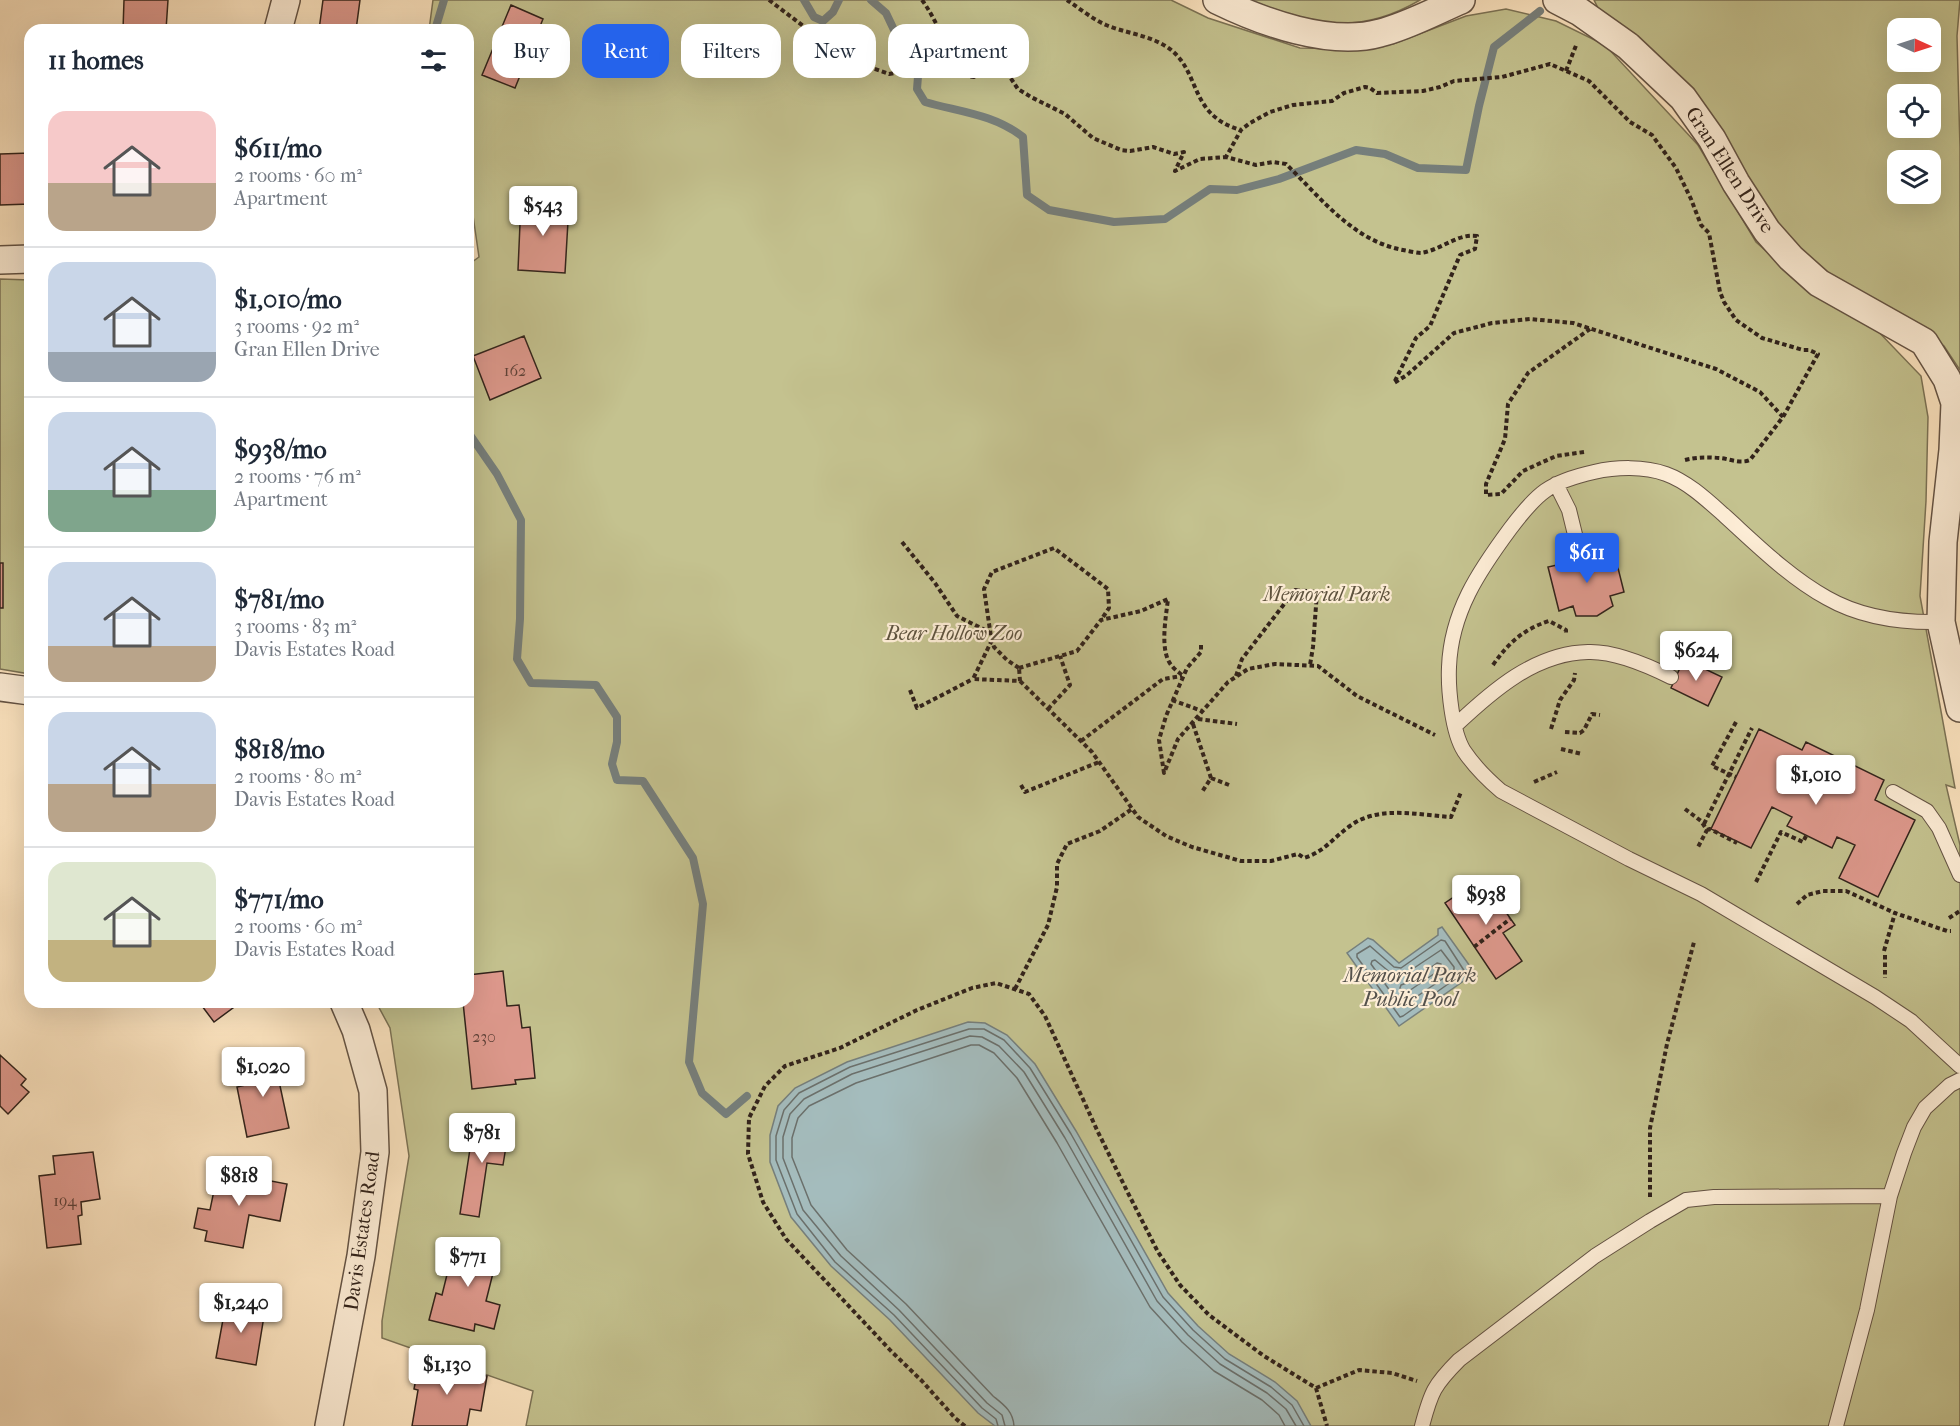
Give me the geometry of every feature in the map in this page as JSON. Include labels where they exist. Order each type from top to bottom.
[{"type":"street","points":[[280,24],[286,0]]},
{"type":"street","points":[[1217,0],[1285,26],[1318,34],[1353,38],[1380,33],[1461,0]]},
{"type":"street","name":"Gran Ellen Drive","points":[[1557,0],[1580,12],[1628,46],[1683,98],[1712,139],[1736,183],[1767,231],[1791,258],[1819,283],[1924,342],[1947,378],[1955,403],[1944,542],[1941,622],[1960,708]]},
{"type":"street","points":[[0,260],[24,259]]},
{"type":"street","points":[[0,687],[24,690]]},
{"type":"street","name":"Davis Estates Road","points":[[329,1426],[363,1245],[375,1152],[373,1090],[356,1030],[347,1008]]},
{"type":"lane","points":[[1941,622],[1892,620],[1846,608],[1795,578],[1686,485],[1666,474],[1649,471],[1605,470],[1547,488],[1522,512],[1485,562],[1465,598],[1459,612],[1449,654],[1448,682],[1451,709],[1463,749],[1485,777],[1501,791],[1629,859],[1701,894],[1875,997],[1911,1021],[1960,1066]]},
{"type":"lane","points":[[1556,484],[1569,510],[1580,555]]},
{"type":"lane","points":[[1455,726],[1512,677],[1560,656],[1590,652],[1624,658],[1671,677]]},
{"type":"lane","points":[[1893,792],[1927,811],[1939,828],[1960,875]]},
{"type":"lane","points":[[1836,1426],[1867,1310],[1890,1196],[1914,1127],[1925,1108],[1950,1085],[1960,1080]]},
{"type":"lane","points":[[1422,1426],[1429,1398],[1435,1387],[1459,1360],[1595,1256],[1686,1200],[1714,1197],[1890,1196]]},
{"type":"path","points":[[769,0],[823,41],[861,57],[872,68],[888,74]]},
{"type":"path","points":[[922,0],[937,24]]},
{"type":"path","points":[[1067,0],[1106,25],[1168,47],[1183,64],[1197,94],[1210,114],[1226,126],[1242,130]]},
{"type":"path","points":[[1566,71],[1570,59]]},
{"type":"path","points":[[1226,157],[1242,130],[1257,118],[1293,105],[1332,101],[1344,93],[1365,87],[1377,93],[1423,91],[1454,81],[1518,74],[1544,64],[1550,64],[1589,81],[1630,122],[1652,135],[1667,154],[1691,199],[1701,225],[1709,233],[1720,292],[1736,320],[1762,338],[1818,354],[1783,417],[1750,460],[1744,462],[1699,457],[1680,461]]},
{"type":"path","points":[[1011,78],[1018,89],[1065,114],[1093,138],[1121,150],[1130,151],[1153,147],[1174,154],[1184,152],[1174,171],[1200,159],[1226,157],[1256,165],[1273,162],[1286,164],[1346,223],[1389,247],[1419,253],[1442,247],[1466,234],[1477,236],[1475,249],[1460,255],[1430,326],[1416,338],[1394,383],[1407,375],[1454,333],[1492,323],[1530,319],[1573,323],[1716,369],[1760,392],[1783,417]]},
{"type":"path","points":[[1591,328],[1528,373],[1508,404],[1505,439],[1486,484],[1486,495],[1501,494],[1523,471],[1556,456],[1583,451],[1605,470]]},
{"type":"path","points":[[902,543],[935,583],[957,616],[990,633]]},
{"type":"path","points":[[1054,548],[1108,589],[1109,608],[1077,651],[1019,668],[1006,660],[994,647],[990,633],[984,589],[993,572],[1054,548]]},
{"type":"path","points":[[1236,676],[1242,659],[1295,590],[1317,592],[1310,665]]},
{"type":"path","points":[[1101,620],[1141,611],[1168,599],[1164,629],[1166,653],[1171,665],[1183,676]]},
{"type":"path","points":[[973,679],[992,640]]},
{"type":"path","points":[[1201,645],[1201,652],[1187,668],[1172,700],[1159,740],[1164,773],[1178,740],[1198,719],[1209,703],[1236,676],[1248,669],[1275,664],[1318,666],[1357,696],[1441,738]]},
{"type":"path","points":[[1551,729],[1560,700],[1570,687],[1575,674],[1575,661],[1571,654]]},
{"type":"path","points":[[1048,709],[1070,685],[1060,656]]},
{"type":"path","points":[[1019,668],[1020,681],[1081,741],[1099,762],[1138,817],[1166,836],[1192,847],[1250,863],[1271,861],[1298,854],[1304,858],[1324,849],[1347,827],[1375,814],[1451,817],[1461,792]]},
{"type":"path","points":[[1081,741],[1162,679],[1183,676]]},
{"type":"path","points":[[910,690],[917,708],[973,679],[1020,681]]},
{"type":"path","points":[[1172,700],[1203,711]]},
{"type":"path","points":[[1565,732],[1580,733],[1592,714],[1600,715]]},
{"type":"path","points":[[1198,719],[1237,724]]},
{"type":"path","points":[[1736,722],[1712,766],[1736,777]]},
{"type":"path","points":[[1193,724],[1211,778]]},
{"type":"path","points":[[1704,824],[1752,728]]},
{"type":"path","points":[[1561,749],[1582,754]]},
{"type":"path","points":[[1021,785],[1025,792],[1099,762]]},
{"type":"path","points":[[1534,782],[1557,772]]},
{"type":"path","points":[[1211,778],[1229,785]]},
{"type":"path","points":[[1202,792],[1211,778]]},
{"type":"path","points":[[1015,989],[1048,925],[1057,887],[1057,864],[1067,844],[1100,831],[1132,808]]},
{"type":"path","points":[[1685,809],[1704,824],[1707,830]]},
{"type":"path","points":[[1707,830],[1710,829],[1737,843]]},
{"type":"path","points":[[1697,849],[1707,830]]},
{"type":"path","points":[[1756,882],[1781,832],[1803,842],[1806,836]]},
{"type":"path","points":[[1797,904],[1807,895],[1822,891],[1846,891],[1895,913],[1951,931]]},
{"type":"path","points":[[1949,918],[1960,911]]},
{"type":"path","points":[[1885,980],[1885,953],[1895,913]]},
{"type":"path","points":[[1474,947],[1510,919]]},
{"type":"path","points":[[1650,1221],[1650,1128],[1667,1044],[1694,942]]},
{"type":"path","points":[[965,1426],[786,1239],[763,1202],[748,1154],[749,1118],[765,1086],[784,1066],[840,1048],[917,1010],[972,988],[996,983],[1029,994],[1046,1016],[1127,1191],[1158,1252],[1180,1285],[1209,1315],[1264,1356],[1316,1388],[1327,1426]]},
{"type":"path","points":[[1316,1388],[1359,1370],[1392,1373],[1435,1387]]},
{"type":"green space","name":"Memorial Park","points":[[433,0],[1171,0],[1208,18],[1300,48],[1355,49],[1393,44],[1466,16],[1506,9],[1556,21],[1605,45],[1698,145],[1756,242],[1808,288],[1873,326],[1921,376],[1928,417],[1920,596],[1955,788],[1946,785],[1960,845],[1960,1426],[526,1426],[533,1391],[382,1338],[382,1321],[409,1156],[390,1028],[379,1008],[474,1008],[474,261],[479,257],[474,222],[474,24],[430,24]]},
{"type":"green space","points":[[1249,0],[1420,0],[1397,12],[1376,19],[1355,23],[1335,23],[1294,15]]},
{"type":"green space","points":[[1594,0],[1960,0],[1957,36],[1960,148],[1960,370],[1944,346],[1930,335],[1823,270],[1794,245],[1602,16]]},
{"type":"green space","points":[[0,279],[24,280],[24,673],[0,669]]},
{"type":"water","name":"Memorial Park Public Pool","points":[[1442,927],[1477,976],[1474,980],[1468,978],[1399,1026],[1347,953],[1368,938],[1399,963],[1438,935],[1438,929]]},
{"type":"water","points":[[968,1022],[985,1023],[1007,1035],[1035,1064],[1076,1131],[1168,1293],[1198,1326],[1229,1354],[1275,1382],[1297,1401],[1311,1426],[995,1426],[978,1413],[890,1320],[831,1266],[791,1217],[770,1162],[770,1135],[778,1106],[795,1088],[847,1062]]},
{"type":"building","points":[[124,0],[168,0],[166,24],[123,24]]},
{"type":"building","points":[[323,0],[360,0],[357,24],[320,24]]},
{"type":"building","points":[[511,5],[543,19],[541,24],[503,24]]},
{"type":"building","points":[[492,51],[492,78],[519,78],[515,88],[482,75]]},
{"type":"building","points":[[24,153],[24,204],[0,205],[0,154]]},
{"type":"building","points":[[521,201],[569,204],[565,273],[518,270]]},
{"type":"building","points":[[524,336],[541,378],[490,400],[474,356]]},
{"type":"building","points":[[1614,552],[1624,592],[1610,596],[1613,606],[1597,616],[1576,616],[1573,606],[1559,611],[1548,567]]},
{"type":"building","points":[[0,563],[3,563],[3,608],[0,608]]},
{"type":"building","points":[[1684,659],[1722,677],[1708,706],[1671,688]]},
{"type":"building","points":[[1759,729],[1802,750],[1806,742],[1884,780],[1875,800],[1915,820],[1878,897],[1839,878],[1855,845],[1837,837],[1832,848],[1787,826],[1792,817],[1772,807],[1751,848],[1711,829]]},
{"type":"building","points":[[1482,878],[1515,925],[1503,933],[1522,961],[1496,979],[1445,903]]},
{"type":"building","points":[[503,971],[507,1006],[519,1005],[522,1028],[530,1027],[535,1078],[515,1080],[516,1084],[472,1089],[464,1008],[474,1008],[474,974]]},
{"type":"building","points":[[204,1008],[233,1008],[214,1022]]},
{"type":"building","points":[[273,1053],[289,1128],[247,1137],[237,1087],[250,1084],[245,1059]]},
{"type":"building","points":[[0,1055],[26,1079],[21,1085],[29,1092],[8,1114],[0,1106]]},
{"type":"building","points":[[474,1123],[509,1128],[503,1165],[487,1163],[479,1217],[460,1214]]},
{"type":"building","points":[[93,1152],[100,1199],[81,1202],[82,1215],[78,1216],[81,1244],[47,1248],[39,1176],[55,1174],[53,1156]]},
{"type":"building","points":[[218,1171],[287,1184],[280,1221],[249,1215],[243,1248],[205,1241],[207,1231],[194,1228],[198,1208],[210,1210]]},
{"type":"building","points":[[456,1238],[499,1249],[486,1301],[500,1305],[494,1329],[475,1324],[474,1331],[429,1320],[436,1293],[442,1295]]},
{"type":"building","points":[[226,1303],[265,1310],[256,1365],[216,1358]]},
{"type":"building","points":[[419,1363],[487,1376],[481,1411],[470,1409],[467,1426],[412,1426],[418,1390],[414,1389]]},
{"type":"waterway","points":[[437,24],[444,0]]},
{"type":"waterway","points":[[804,0],[814,17],[823,21],[833,12],[839,0]]},
{"type":"waterway","points":[[871,0],[886,13],[895,32],[919,64],[917,89],[925,102],[988,118],[1023,137],[1027,195],[1049,210],[1114,222],[1165,219],[1210,189],[1237,190],[1279,179],[1356,150],[1385,154],[1418,168],[1466,170],[1494,47],[1540,11]]},
{"type":"waterway","points":[[474,441],[497,474],[521,520],[520,619],[517,659],[531,683],[596,685],[617,717],[617,742],[612,764],[617,780],[643,781],[693,858],[703,904],[689,1062],[702,1093],[726,1114],[747,1096]]},
{"type":"park label","name":"Bear Hollow Zoo","points":[[954,633]]}]
